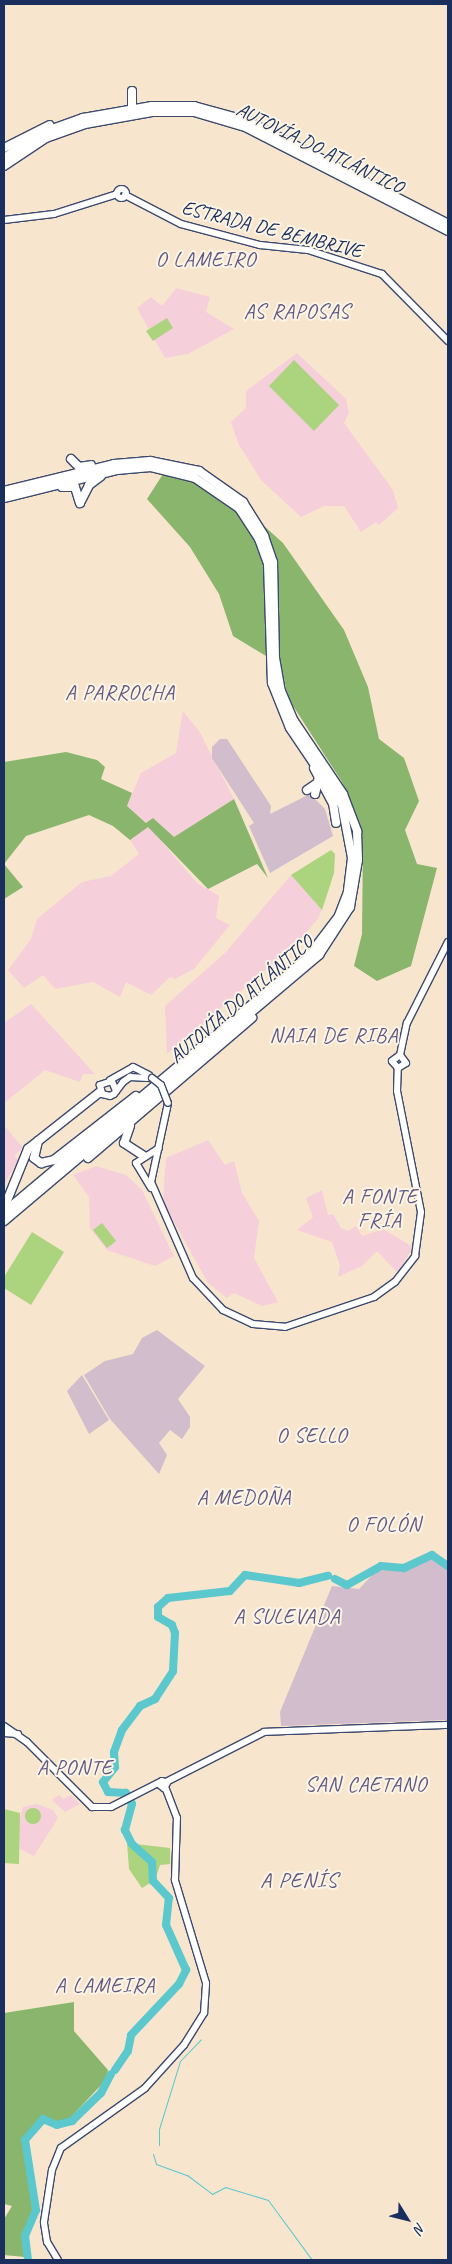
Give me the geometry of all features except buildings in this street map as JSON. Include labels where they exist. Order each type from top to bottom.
[{"type":"highway","points":[[132,91],[132,109]]},
{"type":"highway","name":"AUTOVÍA DO ATLÁNTICO","points":[[4,158],[62,124],[132,109],[174,104],[230,114],[448,224]]},
{"type":"highway","name":"AUTOVÍA DO ATLÁNTICO","points":[[4,166],[46,138],[86,124],[152,112],[194,112],[245,127],[448,231]]},
{"type":"highway","points":[[4,148],[38,129],[62,124]]},
{"type":"highway","points":[[46,481],[70,468],[72,459],[81,467],[140,460]]},
{"type":"highway","name":"AUTOVÍA DO ATLÁNTICO","points":[[4,1221],[319,955],[345,917],[357,878],[357,831],[343,794],[294,721],[281,691],[275,658],[276,575],[255,519],[234,494],[199,471],[140,460],[46,481],[5,495]]},
{"type":"highway","name":"AUTOVÍA DO ATLÁNTICO","points":[[4,1212],[248,1009],[325,938],[344,905],[351,874],[349,834],[342,805],[290,728],[272,683],[268,564],[259,539],[239,508],[217,490],[180,472],[151,467],[106,473],[5,495]]},
{"type":"highway","points":[[5,495],[70,486],[78,490],[80,503],[89,485],[106,473]]},
{"type":"highway","points":[[272,683],[280,717],[317,780],[333,803],[336,823]]},
{"type":"highway","points":[[307,790],[317,780]]},
{"type":"highway","points":[[315,794],[317,780]]},
{"type":"highway","points":[[88,1158],[223,1045],[271,997]]},
{"type":"highway","points":[[38,1141],[34,1158],[42,1162],[54,1160],[248,1009]]},
{"type":"highway","points":[[4,1208],[26,1153],[38,1141],[100,1092]]},
{"type":"highway","points":[[141,1114],[124,1141],[129,1150],[145,1156]]},
{"type":"main road","name":"ESTRADA DE BEMBRIVE","points":[[4,220],[54,214],[117,194],[121,188],[125,194],[181,224],[260,245],[308,250],[382,274],[448,341]]},
{"type":"main road","points":[[160,1147],[136,1163],[141,1174],[153,1190],[198,1286],[216,1305],[239,1319],[285,1327],[374,1297],[409,1267],[421,1228],[397,1091],[398,1068],[392,1061],[400,1055],[407,1023],[448,942]]},
{"type":"main road","points":[[144,1072],[130,1074],[116,1091],[107,1096],[100,1092],[101,1083],[133,1067],[144,1072],[161,1085],[168,1103],[154,1168],[153,1190]]},
{"type":"main road","points":[[123,1082],[152,1078]]},
{"type":"main road","points":[[110,1080],[116,1091]]},
{"type":"main road","points":[[145,1156],[154,1168]]},
{"type":"main road","points":[[141,1174],[154,1168]]},
{"type":"main road","points":[[4,1726],[15,1732],[88,1804],[107,1808],[164,1785],[264,1732],[448,1725]]},
{"type":"main road","points":[[4,1733],[15,1732]]},
{"type":"main road","points":[[58,2260],[44,2229],[57,2156],[72,2136],[136,2095],[153,2080],[198,2026],[207,2000],[204,1972],[174,1872],[177,1818],[164,1785]]},
{"type":"shaded area","points":[[176,288],[210,297],[206,312],[234,329],[188,354],[165,358],[137,308],[151,297],[162,306]]},
{"type":"shaded area","points":[[297,353],[346,399],[349,413],[344,423],[393,490],[398,508],[379,525],[376,522],[361,532],[344,506],[324,506],[301,517],[261,480],[238,443],[231,422],[246,408],[246,391]]},
{"type":"shaded area","points":[[183,711],[199,731],[234,799],[174,837],[153,818],[147,823],[127,806],[141,773],[176,753]]},
{"type":"shaded area","points":[[220,739],[227,739],[271,806],[270,814],[310,794],[325,809],[333,836],[270,873],[249,826],[254,823],[212,758],[212,747]]},
{"type":"shaded area","points":[[148,826],[197,883],[219,896],[216,918],[230,925],[194,969],[175,979],[170,977],[151,995],[126,982],[120,997],[93,982],[55,989],[43,975],[24,988],[8,970],[31,939],[37,919],[82,882],[111,876],[139,854],[130,840]]},
{"type":"shaded area","points":[[291,875],[322,910],[317,920],[296,944],[167,1054],[165,1006],[226,952]]},
{"type":"shaded area","points":[[31,1004],[95,1074],[83,1074],[80,1082],[45,1070],[4,1103],[4,1023]]},
{"type":"shaded area","points":[[4,1125],[23,1148],[14,1156],[19,1160],[4,1184]]},
{"type":"shaded area","points":[[208,1140],[225,1165],[234,1161],[242,1193],[259,1221],[254,1258],[278,1302],[262,1306],[234,1293],[227,1298],[208,1283],[163,1202],[166,1158]]},
{"type":"shaded area","points":[[96,1166],[126,1175],[142,1190],[174,1256],[155,1266],[107,1250],[90,1228],[89,1197],[73,1175]]},
{"type":"shaded area","points":[[322,1190],[328,1215],[333,1214],[341,1228],[348,1231],[356,1226],[362,1236],[383,1229],[413,1247],[398,1273],[377,1251],[362,1266],[338,1277],[340,1266],[332,1242],[297,1230],[313,1217],[306,1198]]},
{"type":"shaded area","points":[[157,1330],[205,1366],[178,1399],[190,1417],[190,1427],[182,1439],[170,1430],[159,1443],[167,1455],[159,1474],[110,1419],[84,1375],[105,1361],[133,1354],[142,1338]]},
{"type":"shaded area","points":[[82,1375],[109,1420],[89,1434],[67,1391]]},
{"type":"shaded area","points":[[437,1556],[448,1567],[448,1720],[281,1726],[280,1712],[332,1586],[359,1589],[376,1571],[414,1567]]},
{"type":"shaded area","points":[[59,1795],[63,1799],[71,1795],[80,1804],[65,1812],[52,1800]]},
{"type":"shaded area","points":[[37,1804],[53,1810],[58,1818],[34,1856],[20,1849],[19,1821],[23,1807]]},
{"type":"green space","points":[[167,318],[173,328],[153,341],[146,331]]},
{"type":"green space","points":[[294,360],[339,405],[314,431],[269,386]]},
{"type":"green space","points":[[170,463],[205,473],[283,543],[344,630],[368,687],[379,739],[404,758],[419,801],[405,830],[417,864],[437,868],[411,966],[377,981],[354,966],[362,934],[363,842],[357,817],[342,782],[288,698],[281,665],[233,636],[219,594],[190,547],[147,499]]},
{"type":"green space","points":[[66,752],[97,760],[105,767],[101,779],[132,793],[127,806],[146,823],[153,818],[174,837],[234,799],[268,878],[257,864],[208,889],[148,827],[130,840],[113,826],[89,815],[26,836],[4,864],[4,762]]},
{"type":"green space","points":[[331,850],[335,854],[334,873],[322,910],[291,875]]},
{"type":"green space","points":[[4,864],[23,887],[4,899]]},
{"type":"green space","points":[[102,1223],[116,1241],[107,1248],[93,1230]]},
{"type":"green space","points":[[32,1232],[64,1252],[31,1305],[4,1288],[4,1277]]},
{"type":"green space","points":[[33,1808],[41,1816],[33,1824],[25,1816]]},
{"type":"green space","points":[[4,1809],[20,1813],[19,1864],[4,1863]]},
{"type":"green space","points":[[127,1843],[170,1848],[170,1864],[160,1865],[155,1880],[142,1888],[129,1869]]},
{"type":"green space","points":[[74,2002],[74,2031],[108,2070],[105,2081],[67,2121],[59,2123],[42,2116],[23,2139],[34,2208],[23,2233],[25,2257],[4,2255],[4,2219],[12,2206],[4,2204],[4,2013]]},
{"type":"waterway","points":[[335,1579],[347,1585],[381,1566],[404,1568],[432,1555],[448,1566]]},
{"type":"waterway","points":[[115,2070],[128,2051],[131,2035],[179,1984],[186,1970],[166,1925],[169,1898],[153,1881],[152,1862],[132,1844],[125,1830],[132,1804],[126,1793],[108,1792],[103,1782],[115,1767],[114,1752],[122,1730],[140,1706],[155,1699],[173,1671],[175,1633],[172,1625],[158,1617],[158,1607],[168,1598],[230,1591],[245,1575],[299,1583],[328,1576]]},
{"type":"waterway","points":[[159,2145],[159,2129],[180,2061],[201,2039]]},
{"type":"waterway","points":[[28,2260],[25,2236],[36,2210],[25,2140],[43,2119],[57,2125],[72,2121],[101,2093],[111,2074]]},
{"type":"waterway","points":[[153,2154],[156,2164],[187,2175],[212,2194],[225,2187],[268,2200],[312,2260]]},
{"type":"district","name":"O LAMEIRO","points":[[206,259]]},
{"type":"district","name":"AS RAPOSAS","points":[[297,311]]},
{"type":"district","name":"A PARROCHA","points":[[120,692]]},
{"type":"district","name":"NAIA DE RIBA","points":[[334,1035]]},
{"type":"district","name":"A FONTE FRÍA","points":[[380,1208]]},
{"type":"district","name":"O SELLO","points":[[312,1435]]},
{"type":"district","name":"A MEDOÑA","points":[[244,1497]]},
{"type":"district","name":"O FOLÓN","points":[[384,1524]]},
{"type":"district","name":"A SULEVADA","points":[[287,1616]]},
{"type":"district","name":"A PONTE","points":[[75,1767]]},
{"type":"district","name":"SAN CAETANO","points":[[366,1784]]},
{"type":"district","name":"A PENÍS","points":[[299,1881]]},
{"type":"district","name":"A LAMEIRA","points":[[105,1985]]}]
